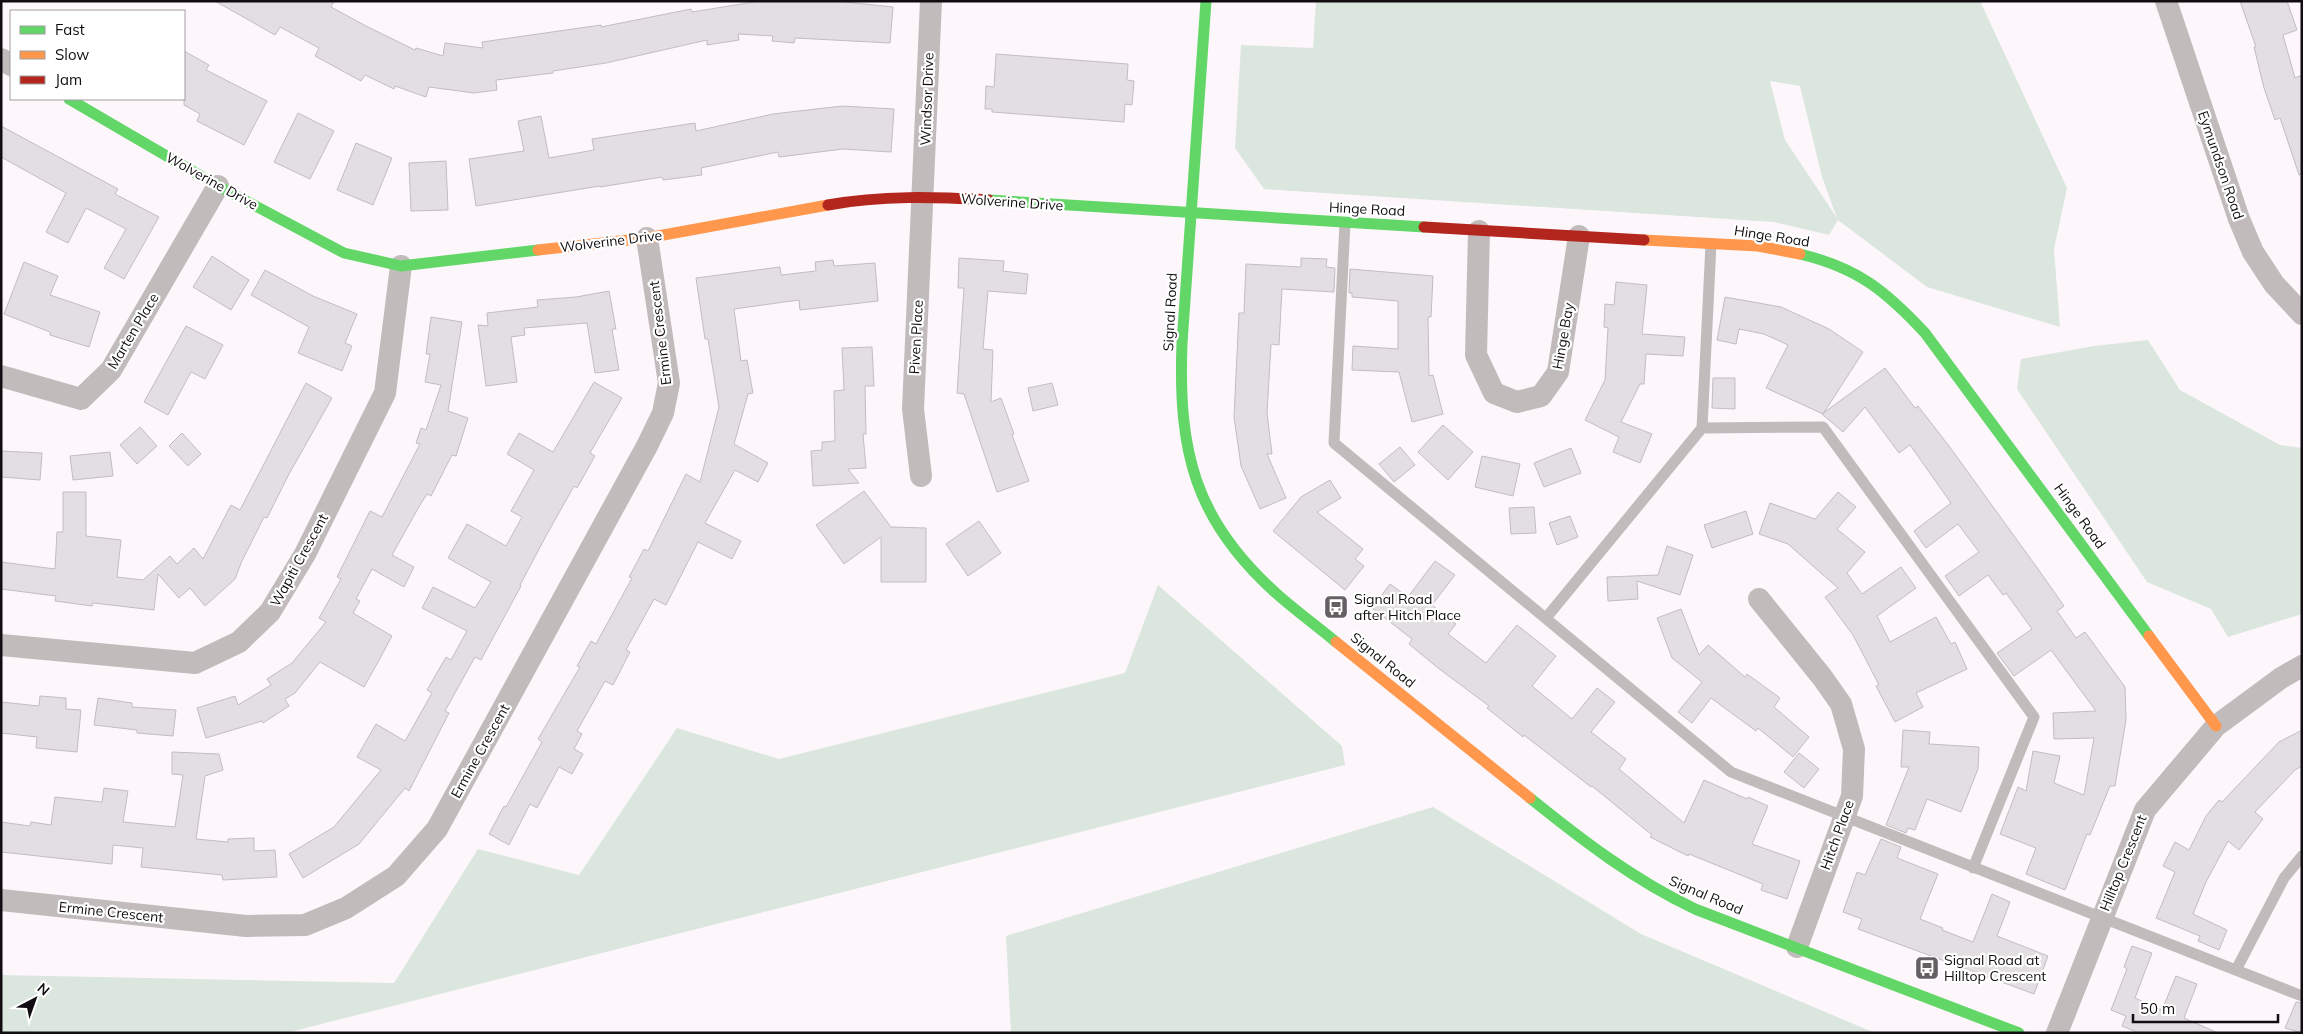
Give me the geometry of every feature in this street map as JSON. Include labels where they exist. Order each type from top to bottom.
[{"type":"street","name":"Windsor Drive","points":[[923,196],[931,1]]},
{"type":"street","name":"Signal Road","points":[[1206,1],[1182,375],[1184,442],[1194,478],[1208,509],[1230,547],[1278,595],[1545,810],[1636,879],[1666,897],[1695,909],[2019,1033]]},
{"type":"street","name":"Eymundson Road","points":[[2166,1],[2239,219],[2253,252],[2274,284],[2302,314]]},
{"type":"street","name":"Wolverine Drive","points":[[71,100],[218,186],[344,253],[401,266],[647,238],[864,198],[923,196],[1191,214]]},
{"type":"street","name":"Marten Place","points":[[1,376],[80,399],[111,370],[218,186]]},
{"type":"street","name":"Piven Place","points":[[921,476],[913,409],[923,196]]},
{"type":"street","name":"Hinge Road","points":[[1191,214],[1758,246],[1796,252],[1824,260],[1852,272],[1876,285],[1899,306],[1941,353],[2216,726]]},
{"type":"street","name":"Hinge Bay","points":[[1479,231],[1476,355],[1494,393],[1517,402],[1541,396],[1558,372],[1579,236]]},
{"type":"street","name":"Ermine Crescent","points":[[1,900],[246,926],[305,925],[346,908],[396,876],[437,829],[647,446],[662,413],[668,383],[647,238]]},
{"type":"street","name":"Wapiti Crescent","points":[[1,644],[195,663],[240,642],[270,612],[300,563],[385,393],[401,266]]},
{"type":"street","name":"Hitch Place","points":[[1759,599],[1822,677],[1841,704],[1854,749],[1852,796],[1797,947]]},
{"type":"street","name":"Hilltop Crescent","points":[[2057,1033],[2100,918],[2145,810],[2216,726],[2281,678],[2302,666]]},
{"type":"lane","points":[[1344,223],[1334,443],[1731,772],[2302,996]]},
{"type":"lane","points":[[1546,618],[1702,428],[1711,243]]},
{"type":"lane","points":[[1702,428],[1823,427],[2034,717],[1972,868]]},
{"type":"lane","points":[[2236,970],[2284,878],[2302,856]]},
{"type":"shaded area","points":[[1316,1],[1980,1],[2067,188],[2054,249],[2060,327],[1927,287],[1838,220],[1829,235],[1774,222],[1264,189],[1235,148],[1241,45],[1313,48]],"holes":[[[1770,81],[1800,86],[1822,177],[1837,218],[1785,140]]]},
{"type":"shaded area","points":[[2148,340],[2180,390],[2280,445],[2302,448],[2302,614],[2228,637],[2211,609],[2147,582],[2017,389],[2021,359],[2094,346]]},
{"type":"shaded area","points":[[1158,585],[1342,746],[1345,765],[286,1033],[1,1033],[1,975],[394,983],[478,849],[579,875],[677,728],[779,759],[1125,673]]},
{"type":"shaded area","points":[[1433,807],[1641,934],[1875,1033],[1011,1033],[1006,936]]},
{"type":"building","points":[[215,1],[334,1],[331,7],[366,26],[415,50],[416,48],[443,56],[445,43],[483,48],[482,42],[601,25],[601,27],[691,9],[692,12],[760,1],[836,1],[893,7],[890,43],[795,38],[794,43],[772,41],[773,36],[738,34],[739,40],[707,45],[707,40],[606,63],[553,71],[553,73],[496,80],[497,90],[474,93],[429,87],[426,97],[395,86],[394,89],[365,75],[361,81],[315,56],[319,48],[280,27],[275,35]]},
{"type":"building","points":[[2240,1],[2287,1],[2297,30],[2283,35],[2295,78],[2302,75],[2302,174],[2299,175],[2280,118],[2275,120],[2264,88],[2254,47],[2256,47]]},
{"type":"building","points":[[185,52],[209,65],[206,70],[267,101],[244,145],[197,121],[200,114],[184,105]]},
{"type":"building","points":[[996,54],[1128,64],[1127,80],[1134,81],[1132,105],[1125,104],[1124,122],[992,112],[992,109],[985,109],[986,86],[994,87]]},
{"type":"building","points":[[842,106],[894,109],[891,152],[843,149],[779,157],[778,152],[701,168],[702,175],[663,180],[662,177],[476,206],[469,159],[524,151],[518,121],[541,116],[549,158],[594,150],[592,139],[695,123],[696,131],[773,114]]},
{"type":"building","points":[[298,113],[334,131],[310,179],[274,162]]},
{"type":"building","points":[[1,126],[118,189],[115,194],[159,217],[124,279],[104,268],[126,229],[86,208],[68,243],[46,232],[66,193],[1,157]]},
{"type":"building","points":[[356,143],[392,158],[373,205],[337,190]]},
{"type":"building","points":[[446,161],[448,210],[411,211],[409,163]]},
{"type":"building","points":[[212,256],[249,280],[231,310],[193,287]]},
{"type":"building","points":[[959,258],[1004,261],[1003,271],[1028,274],[1026,294],[988,291],[983,349],[993,350],[991,402],[1001,398],[1029,481],[997,492],[964,394],[957,393],[964,288],[958,288]]},
{"type":"building","points":[[1301,258],[1327,259],[1326,267],[1335,268],[1334,292],[1282,289],[1279,345],[1271,344],[1267,413],[1272,454],[1267,454],[1286,498],[1260,509],[1241,466],[1234,417],[1239,313],[1244,313],[1246,264],[1301,267]]},
{"type":"building","points":[[833,260],[834,266],[875,263],[878,301],[800,310],[799,300],[734,309],[741,361],[747,360],[753,393],[748,394],[734,444],[768,463],[758,482],[735,470],[705,523],[741,541],[732,559],[698,542],[666,605],[654,599],[626,650],[630,652],[613,685],[605,681],[577,731],[582,734],[574,749],[583,754],[572,774],[559,767],[537,808],[530,804],[509,845],[489,834],[542,742],[538,739],[580,667],[577,666],[591,641],[596,644],[632,578],[629,577],[644,549],[648,551],[686,474],[700,482],[719,407],[708,339],[705,339],[696,278],[780,267],[781,275],[816,271],[815,262]]},
{"type":"building","points":[[24,262],[58,276],[50,295],[100,312],[89,347],[50,335],[50,332],[4,314]]},
{"type":"building","points":[[1350,269],[1433,276],[1431,317],[1428,317],[1429,376],[1433,375],[1443,414],[1412,422],[1399,372],[1352,370],[1353,346],[1398,349],[1398,301],[1352,297],[1352,293],[1349,293]]},
{"type":"building","points":[[265,270],[313,296],[357,314],[345,343],[352,346],[342,371],[298,353],[309,327],[251,295]]},
{"type":"building","points":[[1616,282],[1647,285],[1642,334],[1685,337],[1683,356],[1646,354],[1644,384],[1640,384],[1621,422],[1652,434],[1640,463],[1613,452],[1619,437],[1585,420],[1605,380],[1608,328],[1604,327],[1605,304],[1614,305]]},
{"type":"building","points":[[609,291],[616,329],[612,329],[619,370],[595,373],[587,323],[524,328],[525,335],[511,337],[517,382],[486,386],[478,325],[488,326],[487,313],[538,307],[537,300],[576,297]]},
{"type":"building","points":[[1725,297],[1781,307],[1829,329],[1863,352],[1823,414],[1766,388],[1788,345],[1764,334],[1739,329],[1736,344],[1717,340]]},
{"type":"building","points":[[431,317],[462,322],[448,411],[468,418],[456,456],[452,455],[431,496],[427,494],[392,555],[414,567],[404,587],[372,569],[356,599],[360,601],[353,613],[392,636],[364,687],[320,662],[295,693],[285,699],[289,706],[263,723],[262,721],[206,738],[197,708],[235,696],[238,705],[271,685],[267,679],[292,663],[326,622],[319,618],[341,579],[337,577],[370,511],[382,517],[420,444],[416,443],[421,428],[426,430],[441,385],[425,382],[430,354],[426,354]]},
{"type":"building","points":[[186,326],[223,345],[205,379],[191,372],[168,415],[144,402]]},
{"type":"building","points":[[872,347],[874,386],[865,386],[866,434],[863,434],[866,468],[848,469],[859,483],[813,486],[811,451],[822,450],[822,442],[835,441],[834,391],[844,390],[842,348]]},
{"type":"building","points":[[1885,368],[1915,408],[1918,406],[1949,446],[2038,569],[2064,606],[2057,611],[2076,638],[2085,632],[2125,687],[2126,720],[2115,786],[2110,786],[2090,835],[2087,834],[2065,890],[2026,874],[2036,848],[2000,834],[2018,787],[2026,791],[2033,751],[2060,756],[2054,783],[2084,795],[2094,738],[2054,739],[2053,713],[2096,711],[2051,650],[2014,676],[1997,653],[2032,629],[2006,593],[2003,595],[1988,575],[1959,596],[1945,576],[1979,552],[1958,524],[1926,548],[1914,531],[1951,503],[1910,445],[1899,453],[1865,407],[1843,432],[1822,414]]},
{"type":"building","points":[[1713,378],[1735,378],[1735,409],[1712,408]]},
{"type":"building","points":[[594,382],[622,398],[590,453],[595,456],[577,488],[574,486],[546,536],[481,660],[475,657],[445,711],[449,713],[409,791],[405,788],[359,844],[303,878],[289,854],[334,827],[381,770],[357,757],[376,724],[405,741],[432,693],[427,690],[446,657],[451,660],[467,631],[422,608],[433,587],[475,608],[491,582],[448,558],[467,524],[506,546],[522,517],[511,511],[534,470],[507,454],[519,433],[553,452]]},
{"type":"building","points":[[306,383],[332,398],[289,474],[267,518],[264,517],[235,579],[205,606],[190,588],[179,598],[158,574],[154,610],[93,603],[92,606],[55,601],[56,596],[1,589],[1,562],[55,569],[57,532],[63,532],[63,492],[86,492],[86,536],[121,540],[117,577],[143,580],[170,556],[177,564],[194,548],[203,559],[231,505],[240,510]]},
{"type":"building","points":[[1052,383],[1058,405],[1033,411],[1028,388]]},
{"type":"building","points":[[1443,425],[1473,452],[1448,480],[1418,452]]},
{"type":"building","points":[[140,427],[157,446],[137,464],[120,445]]},
{"type":"building","points":[[182,433],[201,454],[188,466],[169,446]]},
{"type":"building","points":[[1400,447],[1415,465],[1394,482],[1379,464]]},
{"type":"building","points":[[1571,448],[1581,473],[1544,487],[1534,463]]},
{"type":"building","points":[[1,451],[42,453],[40,480],[1,477]]},
{"type":"building","points":[[110,452],[113,476],[73,480],[70,456]]},
{"type":"building","points":[[1482,456],[1520,464],[1513,496],[1475,487]]},
{"type":"building","points":[[1330,480],[1341,498],[1317,512],[1363,549],[1355,559],[1364,566],[1345,590],[1273,531],[1301,497]]},
{"type":"building","points":[[864,491],[891,527],[926,528],[926,582],[881,582],[881,537],[844,564],[816,525]]},
{"type":"building","points":[[1838,492],[1856,507],[1837,529],[1865,552],[1847,573],[1862,594],[1901,567],[1916,588],[1877,616],[1890,642],[1936,617],[1951,644],[1955,642],[1967,669],[1916,693],[1923,707],[1895,722],[1876,686],[1879,685],[1853,635],[1825,597],[1838,588],[1788,544],[1759,534],[1770,503],[1815,519]]},
{"type":"building","points":[[1534,507],[1536,533],[1511,534],[1509,508]]},
{"type":"building","points":[[1746,511],[1753,534],[1712,548],[1704,525]]},
{"type":"building","points":[[1570,516],[1578,537],[1557,545],[1549,523]]},
{"type":"building","points":[[979,521],[1001,553],[968,576],[946,544]]},
{"type":"building","points":[[1667,546],[1693,555],[1680,595],[1637,581],[1638,599],[1608,601],[1607,577],[1658,575]]},
{"type":"building","points":[[1435,561],[1455,575],[1432,605],[1456,624],[1448,634],[1486,663],[1517,625],[1556,656],[1532,686],[1572,719],[1597,688],[1615,702],[1591,732],[1626,759],[1619,769],[1684,823],[1704,780],[1768,806],[1752,844],[1800,861],[1787,899],[1761,890],[1763,884],[1689,854],[1688,856],[1650,837],[1652,835],[1592,786],[1524,735],[1523,737],[1487,708],[1489,706],[1438,668],[1409,644],[1412,639],[1372,608],[1390,584],[1408,597]]},
{"type":"building","points":[[1681,609],[1699,655],[1708,645],[1745,677],[1747,674],[1780,698],[1774,707],[1809,737],[1793,757],[1758,728],[1756,731],[1711,698],[1692,723],[1678,712],[1702,682],[1672,658],[1657,618]]},
{"type":"building","points":[[40,696],[66,698],[66,709],[81,710],[77,752],[36,748],[37,737],[1,733],[1,702],[39,706]]},
{"type":"building","points":[[98,698],[132,703],[132,707],[176,710],[173,736],[137,733],[137,730],[94,725]]},
{"type":"building","points":[[1903,730],[1930,732],[1929,744],[1979,747],[1978,769],[1961,812],[1927,799],[1915,830],[1908,828],[1906,833],[1886,825],[1909,767],[1901,767]]},
{"type":"building","points":[[2302,730],[2302,766],[2295,770],[2255,812],[2263,819],[2239,850],[2228,841],[2206,882],[2193,914],[2227,930],[2219,950],[2198,941],[2200,936],[2156,918],[2175,872],[2163,866],[2175,842],[2189,850],[2206,816],[2219,800],[2222,802],[2279,742]]},
{"type":"building","points":[[172,752],[219,754],[223,770],[205,776],[196,839],[228,842],[228,839],[254,838],[254,851],[275,850],[277,877],[223,880],[222,875],[141,867],[143,848],[113,845],[112,864],[1,852],[1,822],[30,826],[31,822],[51,825],[55,797],[102,802],[104,788],[128,791],[123,822],[175,827],[183,775],[172,774]]},
{"type":"building","points":[[1799,753],[1819,769],[1804,788],[1784,772]]},
{"type":"building","points":[[1881,839],[1901,847],[1897,858],[1938,874],[1920,919],[1943,928],[1942,930],[1973,942],[1992,894],[2010,902],[1997,936],[2048,956],[2034,994],[1858,929],[1862,919],[1843,912],[1857,872],[1865,875]]},
{"type":"building","points":[[2132,946],[2152,953],[2135,998],[2162,1010],[2176,976],[2197,984],[2184,1018],[2218,1033],[2139,1033],[2122,1026],[2126,1016],[2111,1010],[2127,969],[2124,967]]},
{"type":"building","points":[[2296,1002],[2302,1003],[2302,1033],[2285,1028]]},
{"type":"traffic: fast","points":[[1206,1],[1182,343],[1183,417],[1188,450],[1197,481],[1209,511],[1227,539],[1249,566],[1277,594],[1336,642]]},
{"type":"traffic: fast","points":[[71,100],[218,186],[344,253],[401,266],[538,250]]},
{"type":"traffic: fast","points":[[989,200],[1424,227]]},
{"type":"traffic: fast","points":[[1800,254],[1839,266],[1870,283],[1884,293],[1925,333],[2149,636]]},
{"type":"traffic: fast","points":[[1530,798],[1609,858],[1651,885],[1695,909],[2019,1033]]},
{"type":"traffic: slow","points":[[538,250],[647,238],[828,205]]},
{"type":"traffic: slow","points":[[1644,240],[1758,246],[1800,254]]},
{"type":"traffic: slow","points":[[2149,636],[2216,726]]},
{"type":"traffic: slow","points":[[1336,642],[1530,798]]},
{"type":"traffic: jam","points":[[828,205],[888,198],[989,200]]},
{"type":"traffic: jam","points":[[1424,227],[1644,240]]},
{"type":"place","name":"Signal Road after Hitch Place","points":[[1336,607]]},
{"type":"place","name":"Signal Road at Hilltop Crescent","points":[[1927,968]]}]
